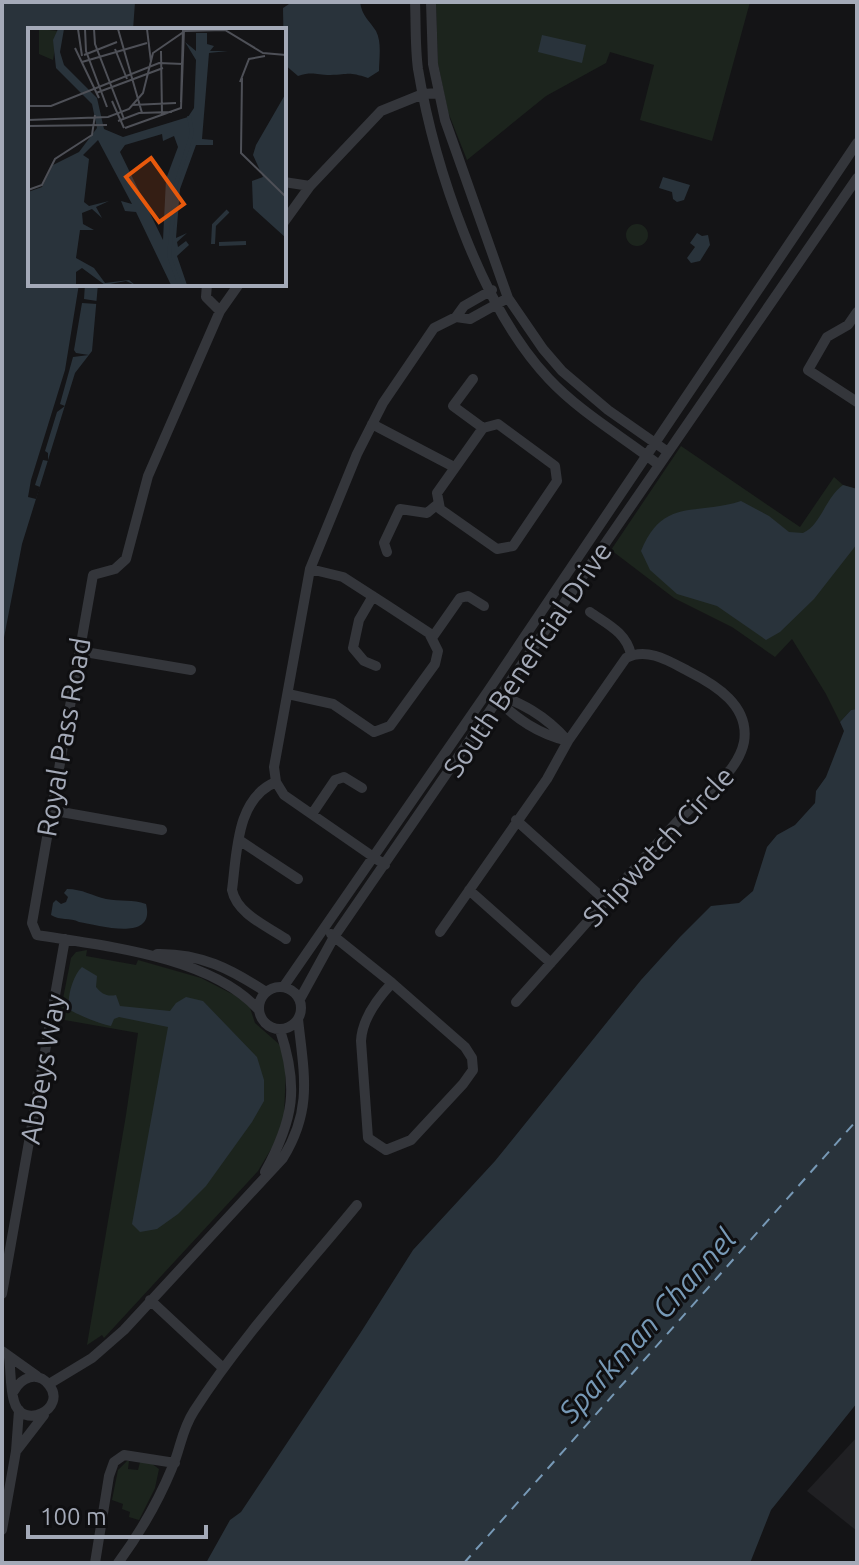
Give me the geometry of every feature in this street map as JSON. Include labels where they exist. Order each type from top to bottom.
[{"type":"street","points":[[415,2],[418,65],[423,94],[446,179],[488,292],[519,343],[551,381],[585,412],[659,465]]},
{"type":"street","points":[[431,2],[433,64],[439,93],[456,156],[508,298],[562,371],[608,410],[668,452]]},
{"type":"street","points":[[286,219],[310,186],[381,111],[423,94],[439,93]]},
{"type":"street","name":"South Beneficial Drive","points":[[284,986],[488,691],[857,143]]},
{"type":"street","name":"South Beneficial Drive","points":[[300,999],[334,937],[857,178]]},
{"type":"street","points":[[286,182],[310,186]]},
{"type":"street","points":[[825,190],[842,201]]},
{"type":"street","points":[[207,286],[206,297],[220,311],[238,286]]},
{"type":"street","points":[[456,317],[464,306],[503,286]]},
{"type":"street","points":[[385,865],[284,795],[276,782],[274,767],[310,569],[372,424],[428,334],[441,322],[456,317],[470,319],[508,298]]},
{"type":"street","name":"Royal Pass Road","points":[[65,939],[37,935],[32,923],[93,575],[115,569],[126,559],[148,476],[220,311]]},
{"type":"street","points":[[743,311],[758,321]]},
{"type":"street","points":[[857,312],[852,328],[827,337],[808,370],[857,402]]},
{"type":"street","points":[[473,379],[453,406],[483,428]]},
{"type":"street","points":[[372,424],[454,467]]},
{"type":"street","points":[[498,424],[555,466],[557,481],[513,546],[497,549],[440,509],[437,493],[454,467],[483,428],[498,424]]},
{"type":"street","points":[[387,552],[384,543],[400,509],[427,513],[439,503]]},
{"type":"street","points":[[288,694],[333,704],[374,732],[390,726],[435,664],[438,651],[429,633],[373,596],[343,577],[310,569]]},
{"type":"street","points":[[373,596],[359,620],[353,648],[364,661],[376,666]]},
{"type":"street","points":[[432,638],[460,598],[468,596],[484,606]]},
{"type":"street","points":[[440,932],[547,779],[568,741],[619,666],[631,655],[628,643],[621,634],[590,612]]},
{"type":"street","points":[[79,651],[191,670]]},
{"type":"street","name":"Shipwatch Circle","points":[[516,1002],[682,817],[733,767],[744,741],[742,719],[723,692],[654,655],[631,655]]},
{"type":"street","points":[[488,691],[501,698],[513,715],[544,735],[568,741]]},
{"type":"street","points":[[312,814],[335,780],[344,777],[362,788]]},
{"type":"street","points":[[276,782],[266,786],[252,801],[242,821],[232,890],[234,901],[242,909],[286,939]]},
{"type":"street","points":[[50,810],[162,830]]},
{"type":"street","points":[[516,820],[606,901]]},
{"type":"street","points":[[239,840],[298,879]]},
{"type":"street","points":[[469,890],[551,963]]},
{"type":"street","points":[[322,929],[392,983],[465,1047],[472,1058],[473,1070],[425,1128],[411,1140],[386,1150],[368,1138],[361,1029],[380,996],[392,983]]},
{"type":"street","points":[[65,939],[151,954],[189,955],[211,961],[266,992]]},
{"type":"street","name":"Abbeys Way","points":[[2,1294],[65,939]]},
{"type":"street","points":[[151,954],[214,978],[247,997],[269,1027],[280,1030],[289,1028],[298,1019]]},
{"type":"street","points":[[49,1384],[92,1358],[124,1330],[271,1172],[291,1144],[303,1111],[306,1082],[298,1019],[300,999],[284,986],[266,992],[258,1009]]},
{"type":"street","points":[[261,1180],[287,1126],[291,1102],[291,1074],[280,1030]]},
{"type":"street","points":[[118,1563],[146,1523],[175,1463],[179,1440],[223,1368],[357,1205]]},
{"type":"street","points":[[150,1300],[223,1368]]},
{"type":"street","points":[[6,1354],[49,1384],[53,1393],[52,1404],[16,1451]]},
{"type":"street","points":[[2,1530],[16,1451],[19,1410],[14,1401],[6,1354]]},
{"type":"street","points":[[14,1391],[19,1382],[39,1377]]},
{"type":"street","points":[[19,1410],[36,1416],[46,1412]]},
{"type":"street","points":[[95,1563],[114,1462],[124,1455],[175,1463]]},
{"type":"shaded area","points":[[436,2],[750,2],[712,141],[640,120],[654,65],[610,52],[606,63],[546,96],[467,160],[448,112],[438,64]]},
{"type":"shaded area","points":[[637,224],[645,227],[648,235],[645,243],[637,246],[629,243],[626,235],[629,227]]},
{"type":"shaded area","points":[[681,446],[800,527],[834,477],[843,485],[857,489],[857,709],[851,710],[840,722],[792,639],[775,657],[732,627],[674,598],[611,550]]},
{"type":"shaded area","points":[[87,950],[86,956],[136,965],[138,960],[201,978],[248,1002],[255,1023],[280,1045],[286,1070],[284,1115],[277,1139],[258,1171],[104,1338],[102,1335],[87,1345],[138,1033],[59,1019],[71,958],[76,952]]},
{"type":"shaded area","points":[[857,1437],[857,1531],[807,1491]]},
{"type":"shaded area","points":[[127,1461],[128,1469],[138,1470],[140,1462],[151,1463],[159,1469],[155,1488],[139,1520],[129,1517],[130,1512],[122,1509],[123,1504],[112,1500],[118,1470]]},
{"type":"water","points":[[2,2],[135,2],[133,28],[28,28],[28,286],[98,286],[92,351],[75,373],[22,544],[2,648]]},
{"type":"water","points":[[292,2],[360,2],[378,35],[379,71],[368,78],[348,74],[311,73],[298,76],[286,66],[283,8]]},
{"type":"water","points":[[542,35],[586,45],[582,63],[538,52]]},
{"type":"water","points":[[663,177],[690,185],[684,200],[677,202],[672,192],[659,188]]},
{"type":"water","points":[[697,233],[708,235],[710,245],[700,261],[691,263],[687,258],[695,247],[690,243]]},
{"type":"water","points":[[843,485],[857,489],[857,544],[814,599],[780,632],[766,640],[717,606],[677,594],[650,570],[641,551],[650,534],[670,515],[741,501],[769,516],[789,532],[803,533],[814,524]]},
{"type":"water","name":"Sparkman Channel","points":[[857,709],[857,1403],[771,1510],[750,1563],[206,1563],[230,1520],[241,1512],[413,1250],[495,1161],[641,980],[680,937],[711,906],[739,903],[753,891],[767,847],[777,835],[795,825],[815,803],[816,791],[826,777],[844,731],[840,722],[851,710]]},
{"type":"water","points":[[67,889],[106,899],[146,904],[147,916],[143,924],[124,929],[54,917],[51,915],[53,903],[56,900],[61,904],[66,902],[68,897],[64,893]]},
{"type":"water","points":[[82,967],[97,976],[96,987],[100,991],[116,995],[120,1006],[170,1011],[186,997],[203,1001],[257,1057],[264,1080],[264,1101],[252,1122],[206,1186],[178,1214],[157,1229],[140,1232],[132,1224],[168,1027],[119,1017],[114,1019],[111,1026],[69,1009],[71,986]]},
{"type":"pier","points":[[79,286],[85,286],[84,299],[97,301],[97,304],[82,303],[74,350],[89,355],[73,357],[60,404],[65,406],[57,412],[45,451],[48,461],[43,460],[35,485],[40,487],[36,499],[28,497],[31,480],[65,370]]},
{"type":"ferry route","points":[[464,1563],[857,1120]]}]
